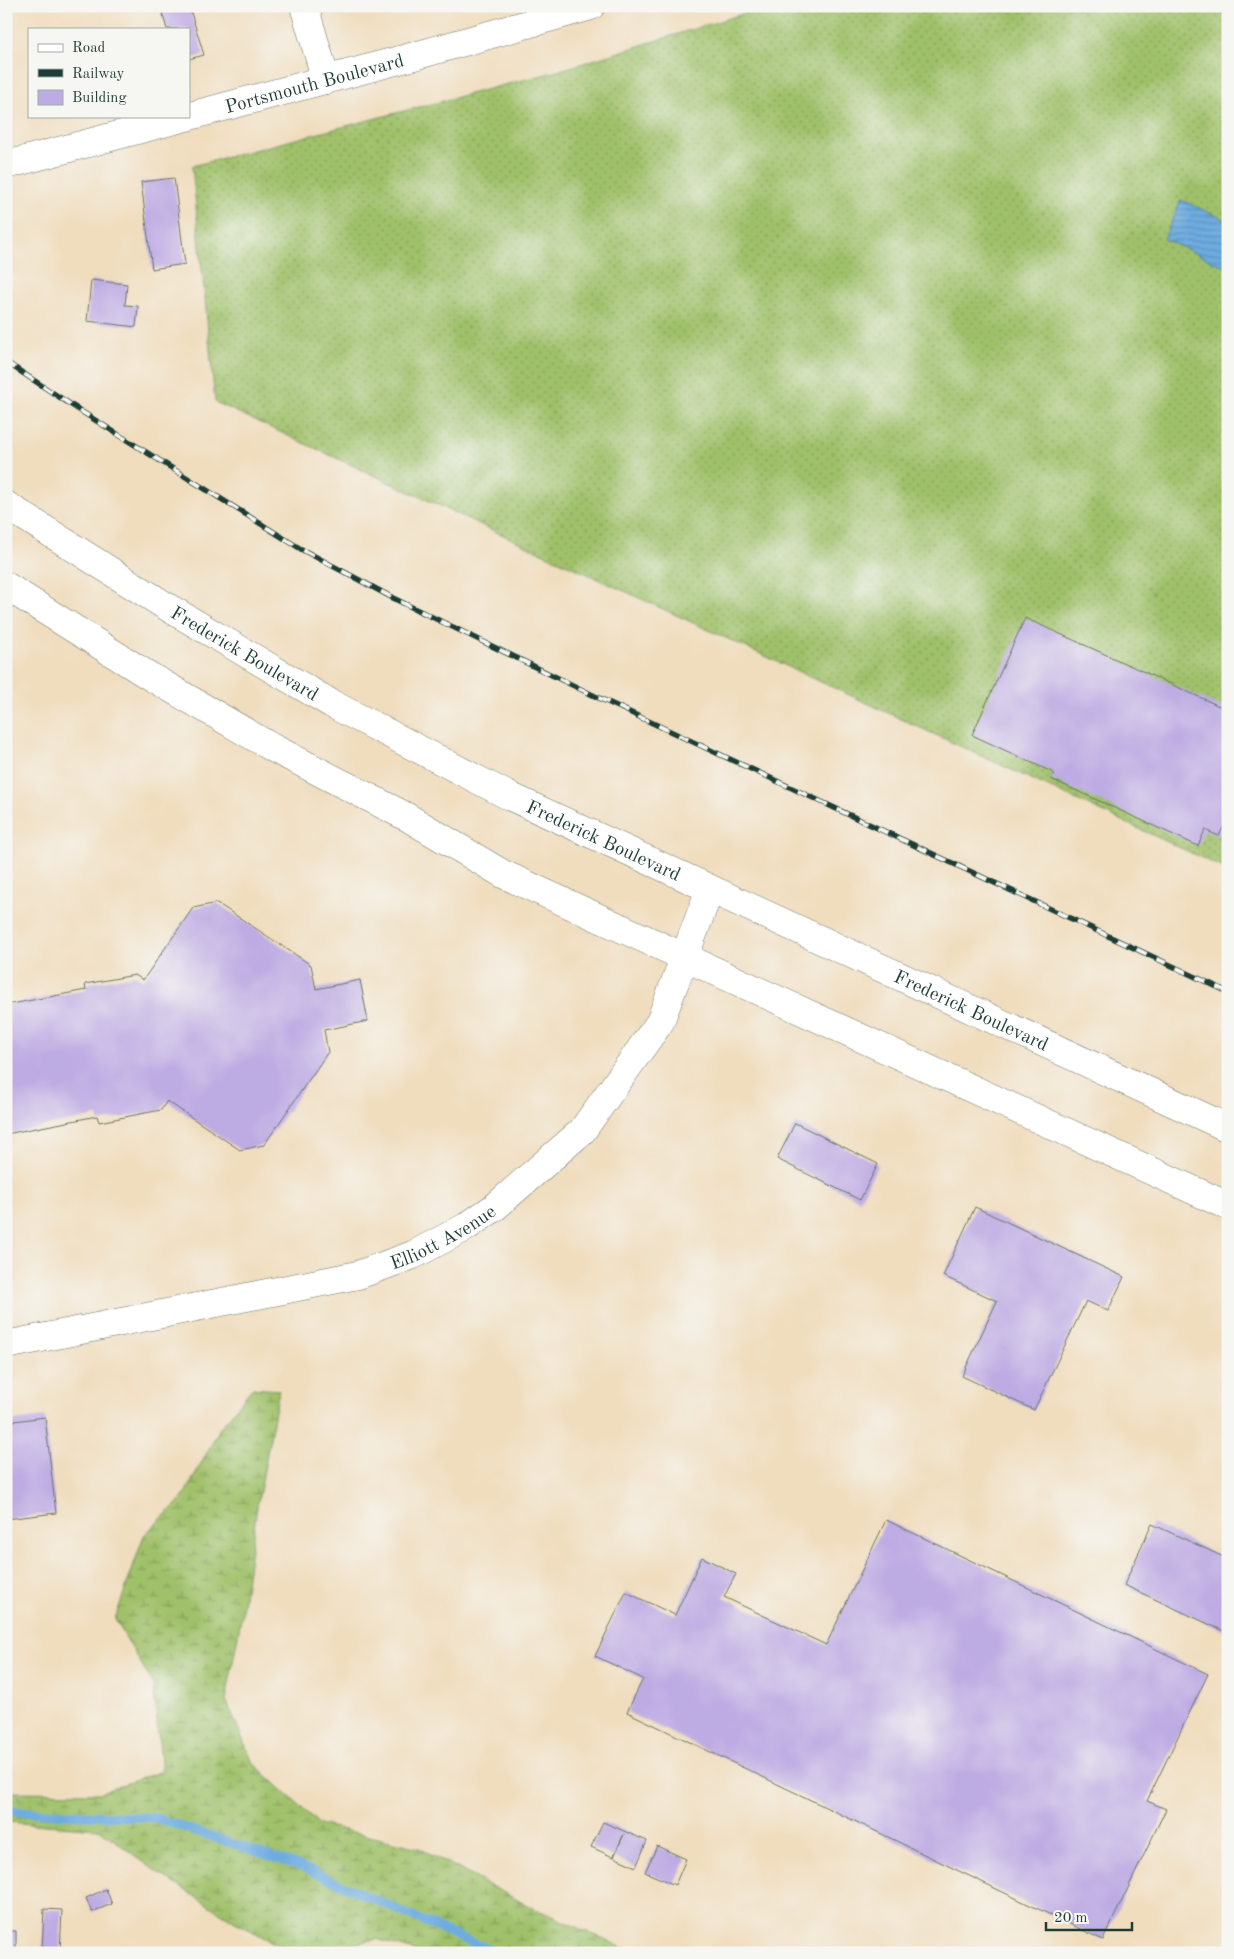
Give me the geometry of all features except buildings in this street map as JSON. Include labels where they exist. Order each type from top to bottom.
[{"type":"main road","points":[[304,6],[326,80]]},
{"type":"main road","name":"Portsmouth Boulevard","points":[[190,116],[591,6]]},
{"type":"main road","name":"Portsmouth Boulevard","points":[[6,164],[181,118]]},
{"type":"main road","name":"Frederick Boulevard","points":[[6,505],[164,605],[332,704],[507,795],[1228,1128]]},
{"type":"main road","points":[[6,586],[154,679],[273,748],[407,817],[503,874],[1228,1206]]},
{"type":"main road","name":"Elliott Avenue","points":[[6,1345],[358,1276],[413,1255],[466,1227],[495,1207],[582,1130],[660,1022],[710,889]]},
{"type":"green space","points":[[768,6],[1228,6],[1228,870],[215,402],[192,166],[554,72]]},
{"type":"green space","points":[[252,1388],[279,1390],[257,1507],[241,1619],[226,1700],[253,1763],[319,1824],[419,1848],[527,1905],[638,1953],[419,1953],[377,1939],[314,1953],[293,1953],[235,1922],[157,1872],[99,1829],[6,1822],[6,1792],[99,1793],[162,1771],[153,1684],[115,1619],[144,1535],[182,1499],[220,1428]]},
{"type":"water","points":[[1181,200],[1228,221],[1228,268],[1164,239]]},
{"type":"waterway","points":[[6,1810],[156,1818],[302,1867],[472,1943],[499,1953]]},
{"type":"railway","points":[[6,362],[301,549],[395,599],[597,697],[1228,992]]}]
